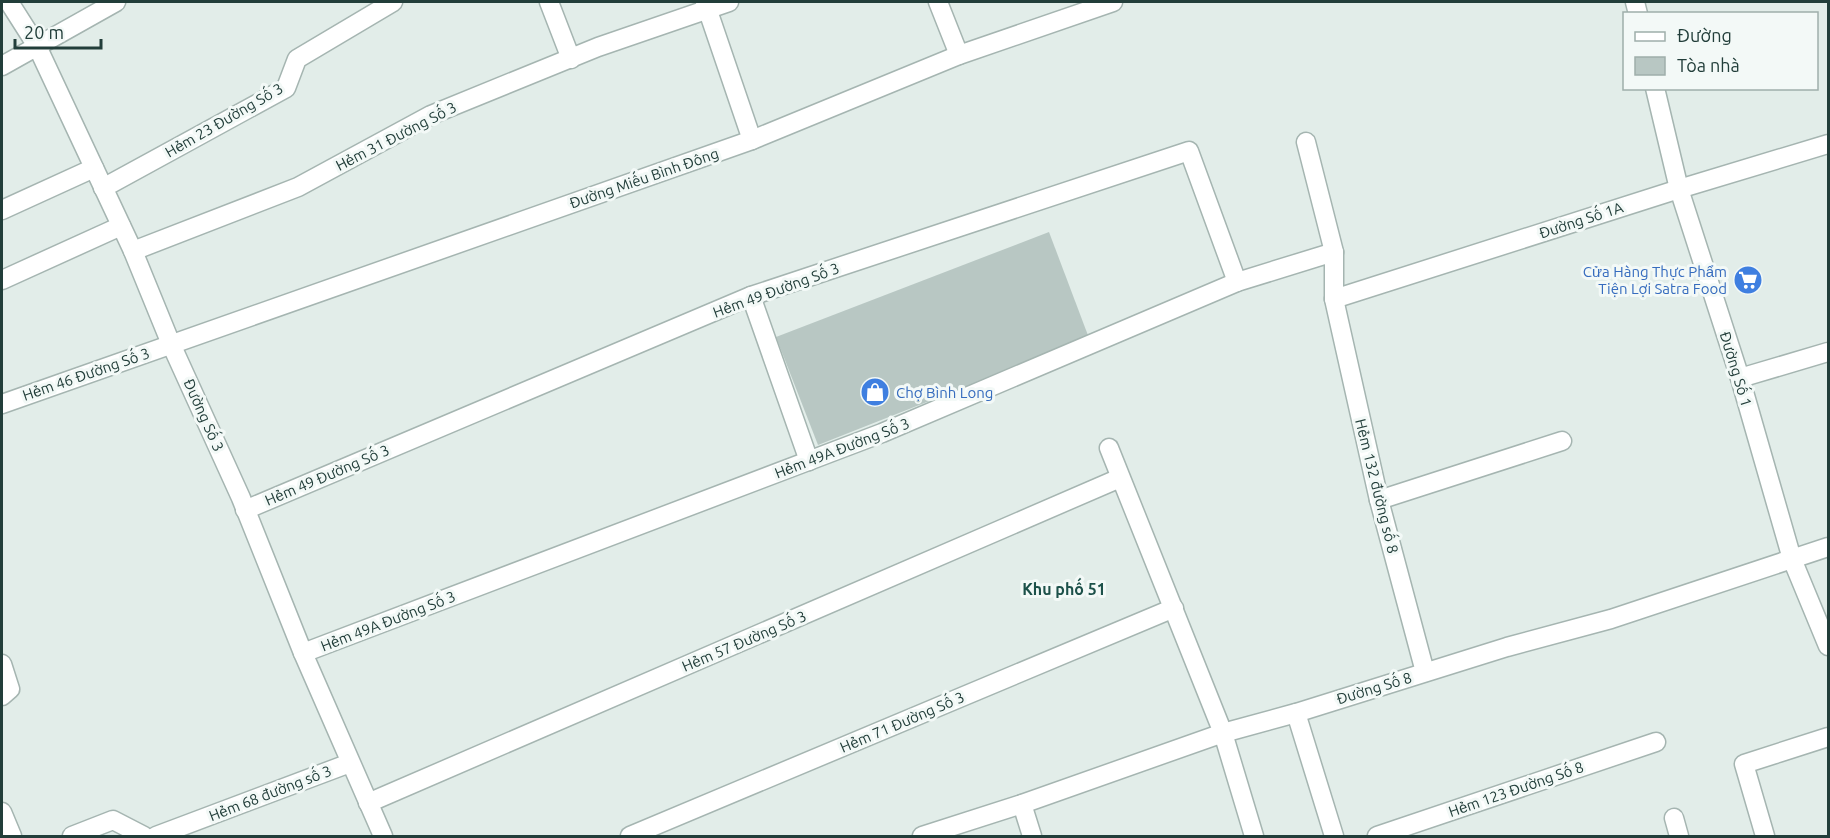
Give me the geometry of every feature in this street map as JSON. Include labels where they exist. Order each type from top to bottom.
[{"type":"street","name":"Đường Số 3","points":[[9,2],[37,46],[133,251],[383,837]]},
{"type":"street","points":[[2,66],[116,2]]},
{"type":"street","name":"Hẻm 23 Đường Số 3","points":[[103,188],[286,88],[297,58],[393,2]]},
{"type":"street","points":[[549,2],[571,59]]},
{"type":"street","name":"Hẻm 31 Đường Số 3","points":[[133,251],[298,187],[431,115],[598,47],[707,6],[729,2]]},
{"type":"street","points":[[938,2],[959,55]]},
{"type":"street","name":"Đường Miếu Bình Đông","points":[[171,344],[752,140],[959,55],[1113,2]]},
{"type":"street","points":[[707,6],[752,140]]},
{"type":"street","name":"Đường Số 1","points":[[1655,90],[1679,189],[1740,378],[1792,559],[1828,646]]},
{"type":"street","points":[[1306,142],[1334,252],[1334,299]]},
{"type":"street","name":"Đường Số 1A","points":[[1334,299],[1828,144]]},
{"type":"street","name":"Hẻm 49 Đường Số 3","points":[[245,510],[751,296],[1189,151],[1237,282]]},
{"type":"street","points":[[2,210],[94,168]]},
{"type":"street","points":[[2,280],[121,226]]},
{"type":"street","name":"Hẻm 49A Đường Số 3","points":[[303,653],[882,433],[1237,282],[1334,252]]},
{"type":"street","points":[[751,296],[808,461]]},
{"type":"street","name":"Hẻm 132 đường số 8","points":[[1334,299],[1378,500],[1425,672]]},
{"type":"street","name":"Hẻm 46 Đường Số 3","points":[[2,404],[171,344]]},
{"type":"street","points":[[1740,378],[1828,352]]},
{"type":"street","points":[[1378,500],[1562,441]]},
{"type":"street","points":[[1109,448],[1223,733],[1254,837]]},
{"type":"street","name":"Hẻm 57 Đường Số 3","points":[[368,803],[1120,478]]},
{"type":"street","name":"Đường Số 8","points":[[922,837],[1223,733],[1296,713],[1507,647],[1611,619],[1828,547]]},
{"type":"street","name":"Hẻm 71 Đường Số 3","points":[[630,837],[1174,608]]},
{"type":"street","points":[[2,664],[10,689],[2,696]]},
{"type":"street","points":[[1296,713],[1334,837]]},
{"type":"street","points":[[1765,837],[1744,764],[1828,738]]},
{"type":"street","name":"Hẻm 123 Đường Số 8","points":[[1377,837],[1656,742]]},
{"type":"street","name":"Hẻm 68 đường số 3","points":[[156,837],[350,763]]},
{"type":"street","points":[[1022,804],[1032,837]]},
{"type":"street","points":[[2,812],[12,837]]},
{"type":"street","points":[[1674,818],[1679,837]]},
{"type":"street","points":[[72,837],[113,820],[144,837]]},
{"type":"building","name":"Chợ Bình Long","points":[[1049,232],[1089,338],[818,445],[776,337]]},
{"type":"place","name":"Cửa Hàng Thực Phẩm Tiện Lợi Satra Food","points":[[1748,280]]},
{"type":"place","name":"Chợ Bình Long","points":[[875,392]]},
{"type":"district","name":"Khu phố 51","points":[[1064,589]]}]
